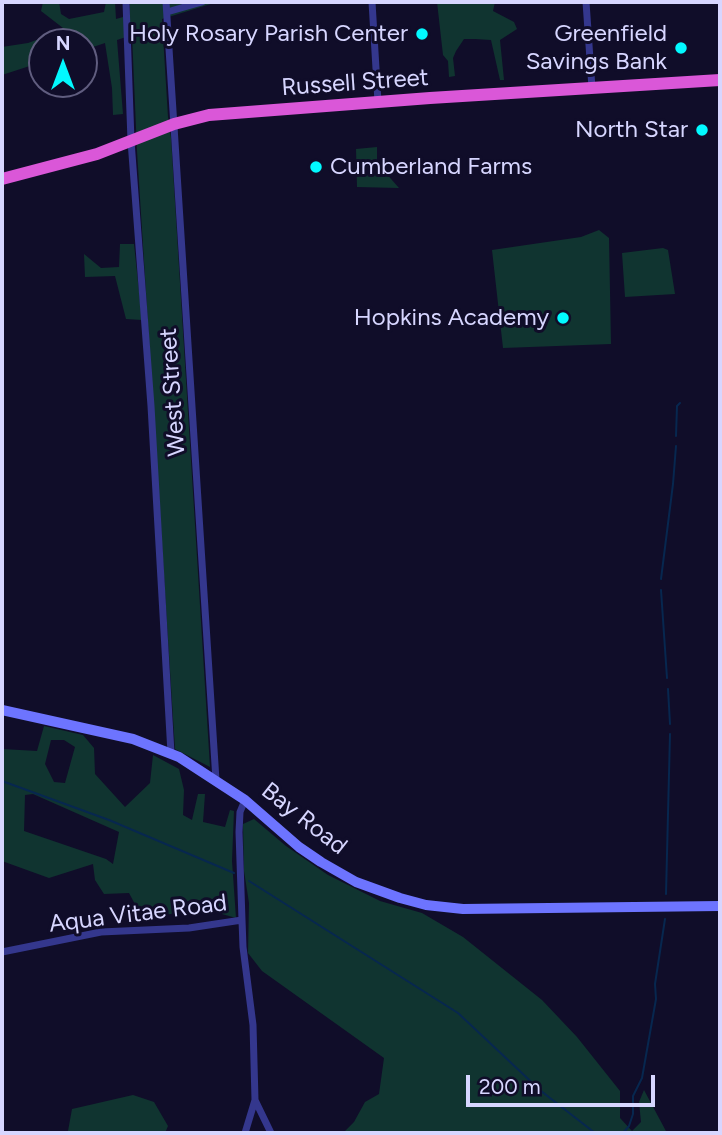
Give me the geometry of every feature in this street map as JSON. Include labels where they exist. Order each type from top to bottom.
[{"type":"highway","name":"Russell Street","points":[[2,179],[97,154],[174,124],[209,115],[720,80]]},
{"type":"main road","name":"Bay Road","points":[[2,710],[133,739],[171,753],[245,800],[299,847],[328,867],[370,888],[426,905],[477,909],[720,906]]},
{"type":"street","name":"West Street","points":[[126,2],[131,141],[152,406],[171,753]]},
{"type":"street","name":"West Street","points":[[166,2],[216,780]]},
{"type":"street","points":[[167,12],[202,2]]},
{"type":"street","points":[[372,2],[378,102]]},
{"type":"street","points":[[586,2],[592,89]]},
{"type":"street","name":"Aqua Vitae Road","points":[[2,952],[101,932],[189,928],[243,920],[239,832],[240,812],[245,800]]},
{"type":"street","points":[[243,920],[243,947],[253,1025],[255,1100],[245,1133]]},
{"type":"street","points":[[255,1100],[271,1133]]},
{"type":"green space","points":[[43,2],[59,2],[61,14],[69,19],[104,12],[106,2],[115,2],[116,19],[130,15],[130,2],[217,2],[162,19],[210,767],[175,749],[132,35],[117,40],[123,114],[113,115],[105,43],[98,45],[98,28],[63,28],[41,11]]},
{"type":"green space","points":[[437,2],[495,2],[493,11],[514,22],[517,29],[500,40],[504,80],[500,80],[491,40],[475,39],[464,39],[453,58],[455,76],[449,77],[448,61],[443,55]]},
{"type":"green space","points":[[28,43],[28,67],[2,75],[2,47]]},
{"type":"green space","points":[[377,147],[377,163],[399,188],[357,187],[356,149]]},
{"type":"green space","points":[[599,230],[609,238],[611,344],[503,348],[492,250],[581,237]]},
{"type":"green space","points":[[120,244],[134,244],[142,320],[126,319],[115,276],[85,277],[84,254],[101,268],[119,267]]},
{"type":"green space","points":[[663,248],[668,250],[675,294],[625,297],[622,253]]},
{"type":"green space","points":[[44,726],[83,735],[94,748],[95,774],[125,807],[150,783],[153,755],[179,769],[184,790],[183,815],[192,820],[198,794],[205,794],[203,822],[225,827],[230,810],[234,811],[232,861],[236,918],[222,914],[214,899],[181,902],[176,913],[143,919],[129,893],[104,894],[95,880],[93,864],[49,878],[2,861],[2,749],[37,751]],"holes":[[[51,740],[64,740],[75,747],[65,783],[54,782],[45,764]],[[33,794],[119,832],[113,864],[106,859],[24,831],[25,795]]]},
{"type":"green space","points":[[254,819],[286,846],[328,875],[380,901],[422,913],[463,937],[542,1000],[577,1037],[620,1091],[620,1118],[632,1131],[641,1122],[639,1102],[644,1090],[667,1133],[343,1133],[354,1122],[365,1102],[379,1094],[384,1058],[262,971],[248,953],[249,903],[244,871],[243,824]]},
{"type":"green space","points":[[133,1095],[154,1102],[168,1126],[165,1133],[68,1131],[72,1109]]},
{"type":"waterway","points":[[676,436],[677,406],[680,403]]},
{"type":"waterway","points":[[661,579],[676,446]]},
{"type":"waterway","points":[[661,590],[667,678]]},
{"type":"waterway","points":[[668,689],[670,724]]},
{"type":"waterway","points":[[666,894],[670,734]]},
{"type":"waterway","points":[[2,781],[109,820],[234,873]]},
{"type":"waterway","points":[[249,881],[458,1013],[541,1091],[595,1133]]},
{"type":"waterway","points":[[623,1133],[629,1126],[633,1114],[633,1096],[642,1078],[656,999],[655,984],[665,919]]},
{"type":"place","name":"Holy Rosary Parish Center","points":[[422,34]]},
{"type":"place","name":"Greenfield Savings Bank","points":[[681,48]]},
{"type":"place","name":"North Star","points":[[702,130]]},
{"type":"place","name":"Cumberland Farms","points":[[316,167]]},
{"type":"place","name":"Hopkins Academy","points":[[563,318]]}]
